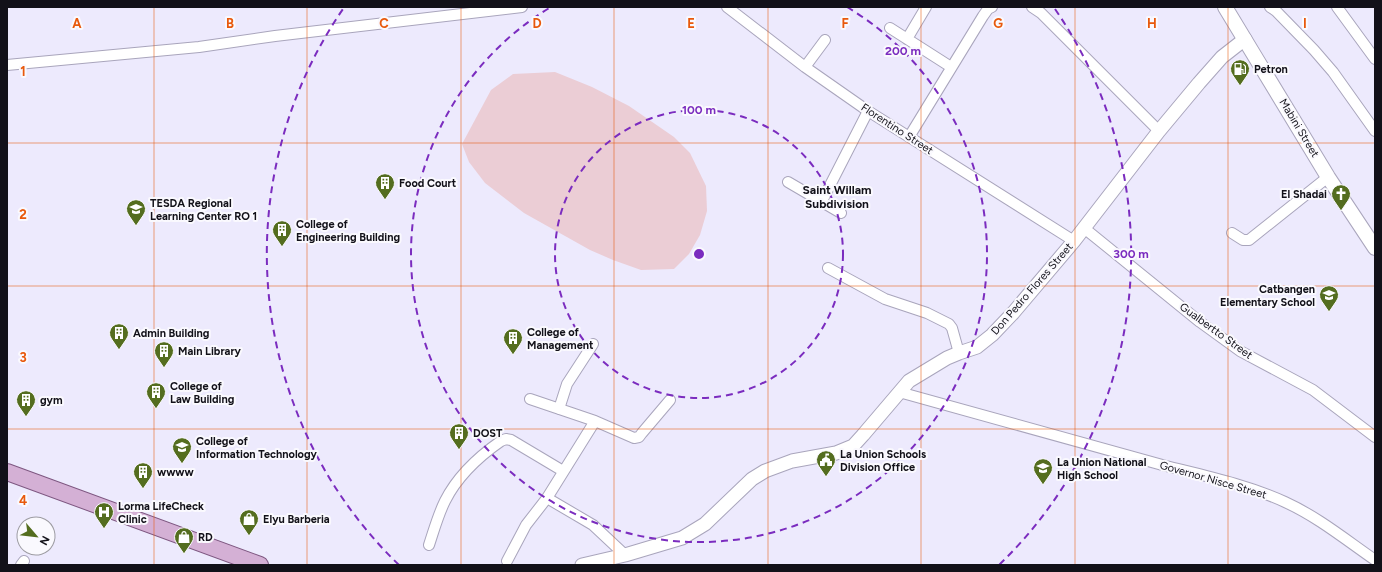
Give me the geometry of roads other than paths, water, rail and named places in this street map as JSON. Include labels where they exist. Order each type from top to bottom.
[{"type":"main road","name":"Mabini Street","points":[[1225,7],[1328,177],[1375,248]]},
{"type":"main road","points":[[7,472],[260,565]]},
{"type":"street","points":[[7,65],[199,47],[291,34],[522,7]]},
{"type":"street","name":"Florentino Street","points":[[728,7],[805,67],[868,111],[1074,242]]},
{"type":"street","points":[[907,39],[926,7]]},
{"type":"street","points":[[909,137],[950,67],[983,16],[988,9],[992,7]]},
{"type":"street","points":[[1032,7],[1041,13],[1159,131]]},
{"type":"street","points":[[1337,7],[1375,59]]},
{"type":"street","points":[[1276,8],[1333,72],[1375,131]]},
{"type":"street","points":[[890,28],[950,67]]},
{"type":"street","name":"Don Pedro Flores Street","points":[[582,565],[682,538],[705,524],[752,479],[765,471],[792,461],[836,453],[853,446],[909,381],[925,370],[959,352],[977,347],[992,335],[1013,313],[1074,242],[1159,131],[1199,82],[1222,57],[1245,39]]},
{"type":"street","points":[[805,67],[825,40]]},
{"type":"street","points":[[822,202],[868,111]]},
{"type":"street","points":[[1232,233],[1243,240],[1249,240],[1328,177]]},
{"type":"street","points":[[788,182],[842,213]]},
{"type":"street","name":"Gualbertto Street","points":[[1084,228],[1200,322],[1240,351],[1313,390],[1375,437]]},
{"type":"street","points":[[828,268],[885,299],[927,313],[949,324],[952,328],[959,352]]},
{"type":"street","points":[[559,409],[568,384],[593,344]]},
{"type":"street","name":"Governor Nisce Street","points":[[899,392],[1252,490],[1285,502],[1316,519],[1375,560]]},
{"type":"street","points":[[530,399],[595,420],[636,438],[670,400]]},
{"type":"street","points":[[507,561],[526,525],[547,498],[595,420]]},
{"type":"street","points":[[429,545],[441,510],[449,493],[470,466],[501,441],[506,439],[511,440],[563,471]]},
{"type":"street","points":[[547,498],[593,524],[625,554]]},
{"type":"place","name":"Petron","points":[[1240,86]]},
{"type":"place","name":"Food Court","points":[[385,200]]},
{"type":"place","name":"El Shadai","points":[[1341,211]]},
{"type":"place","name":"TESDA Regional Learning Center RO 1","points":[[136,226]]},
{"type":"place","name":"College of Engineering Building","points":[[282,247]]},
{"type":"place","name":"Catbangen Elementary School","points":[[1329,312]]},
{"type":"place","name":"Admin Building","points":[[119,350]]},
{"type":"place","name":"College of Management","points":[[513,355]]},
{"type":"place","name":"Main Library","points":[[164,368]]},
{"type":"place","name":"College of Law Building","points":[[156,409]]},
{"type":"place","name":"gym","points":[[26,417]]},
{"type":"place","name":"DOST","points":[[459,450]]},
{"type":"place","name":"College of Information Technology","points":[[182,464]]},
{"type":"place","name":"La Union Schools Division Office","points":[[826,477]]},
{"type":"place","name":"La Union National High School","points":[[1043,485]]},
{"type":"place","name":"wwww","points":[[143,489]]},
{"type":"place","name":"Lorma LifeCheck Clinic","points":[[104,529]]},
{"type":"place","name":"Elyu Barberia","points":[[249,536]]},
{"type":"place","name":"RD","points":[[184,554]]},
{"type":"district","name":"Saint Willam Subdivision","points":[[837,197]]}]
